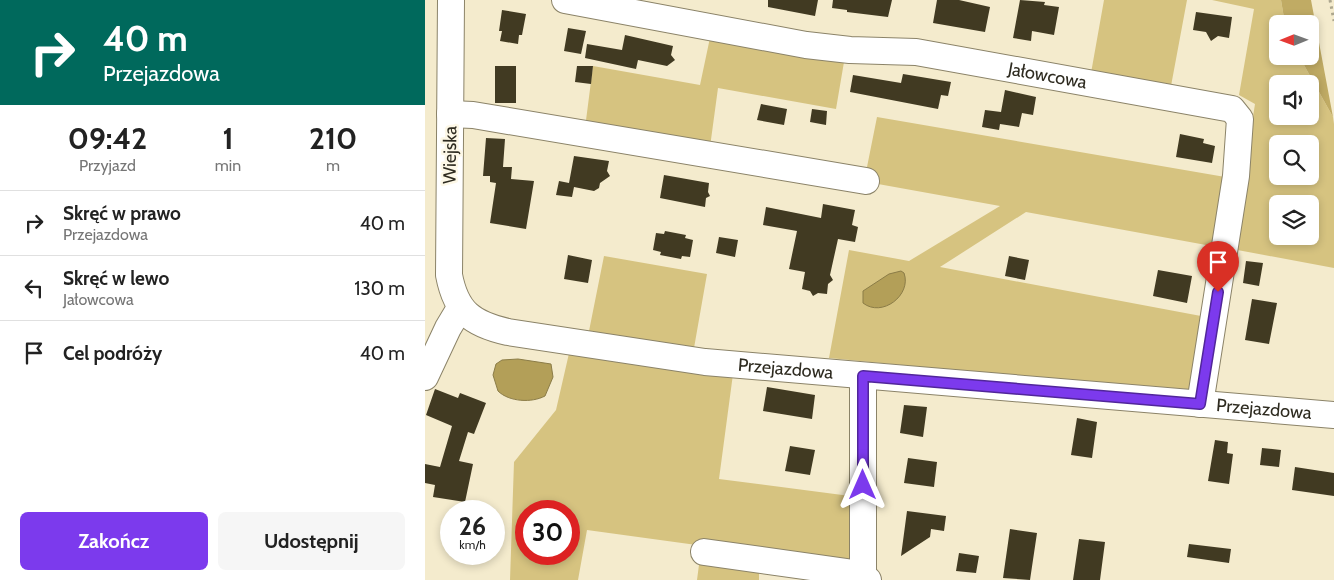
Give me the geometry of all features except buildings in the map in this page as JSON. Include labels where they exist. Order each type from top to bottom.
[{"type":"street","name":"Wiejska","points":[[451,0],[449,270],[451,284],[460,308]]},
{"type":"street","name":"Jałowcowa","points":[[565,0],[806,45],[850,50],[916,52],[1232,109],[1240,118],[1237,176],[1200,404]]},
{"type":"street","points":[[451,114],[473,115],[866,181]]},
{"type":"street","points":[[425,377],[448,328],[460,308]]},
{"type":"street","name":"Przejazdowa","points":[[460,308],[483,325],[508,332],[705,362],[1334,415]]},
{"type":"street","points":[[704,552],[847,572],[864,579],[863,376]]},
{"type":"path","points":[[1330,0],[1334,21]]},
{"type":"shaded area","points":[[1104,0],[1187,0],[1171,86],[1091,73]]},
{"type":"shaded area","points":[[1212,0],[1281,0],[1284,15],[1269,15],[1269,65],[1304,65],[1310,75],[1269,75],[1269,125],[1319,125],[1319,92],[1333,117],[1334,268],[1232,249],[1255,104],[1239,95],[1254,9]]},
{"type":"shaded area","points":[[1281,0],[1311,0],[1314,15],[1284,15]]},
{"type":"shaded area","points":[[711,33],[844,62],[836,109],[718,88],[710,147],[585,128],[593,66],[700,85]]},
{"type":"shaded area","points":[[1319,43],[1333,117],[1319,92],[1319,75],[1310,75],[1304,65],[1319,65]]},
{"type":"shaded area","points":[[877,117],[1231,178],[1217,247],[1026,212],[940,267],[1201,316],[1199,390],[995,374],[829,358],[849,250],[909,261],[1000,206],[878,184],[866,172]]},
{"type":"shaded area","points":[[604,256],[707,274],[694,348],[589,331]]},
{"type":"shaded area","points":[[901,271],[904,273],[904,289],[894,302],[879,308],[863,303],[863,291],[889,274]]},
{"type":"shaded area","points":[[570,349],[733,374],[719,479],[850,496],[850,566],[587,530],[578,580],[510,580],[514,462],[556,410]]},
{"type":"shaded area","points":[[518,359],[551,364],[553,377],[545,396],[534,400],[521,400],[508,397],[498,391],[493,375],[496,364],[502,360]]},
{"type":"shaded area","points":[[700,557],[759,566],[759,580],[697,580]]},
{"type":"route","points":[[863,485],[863,376],[1200,404],[1218,292]]}]
